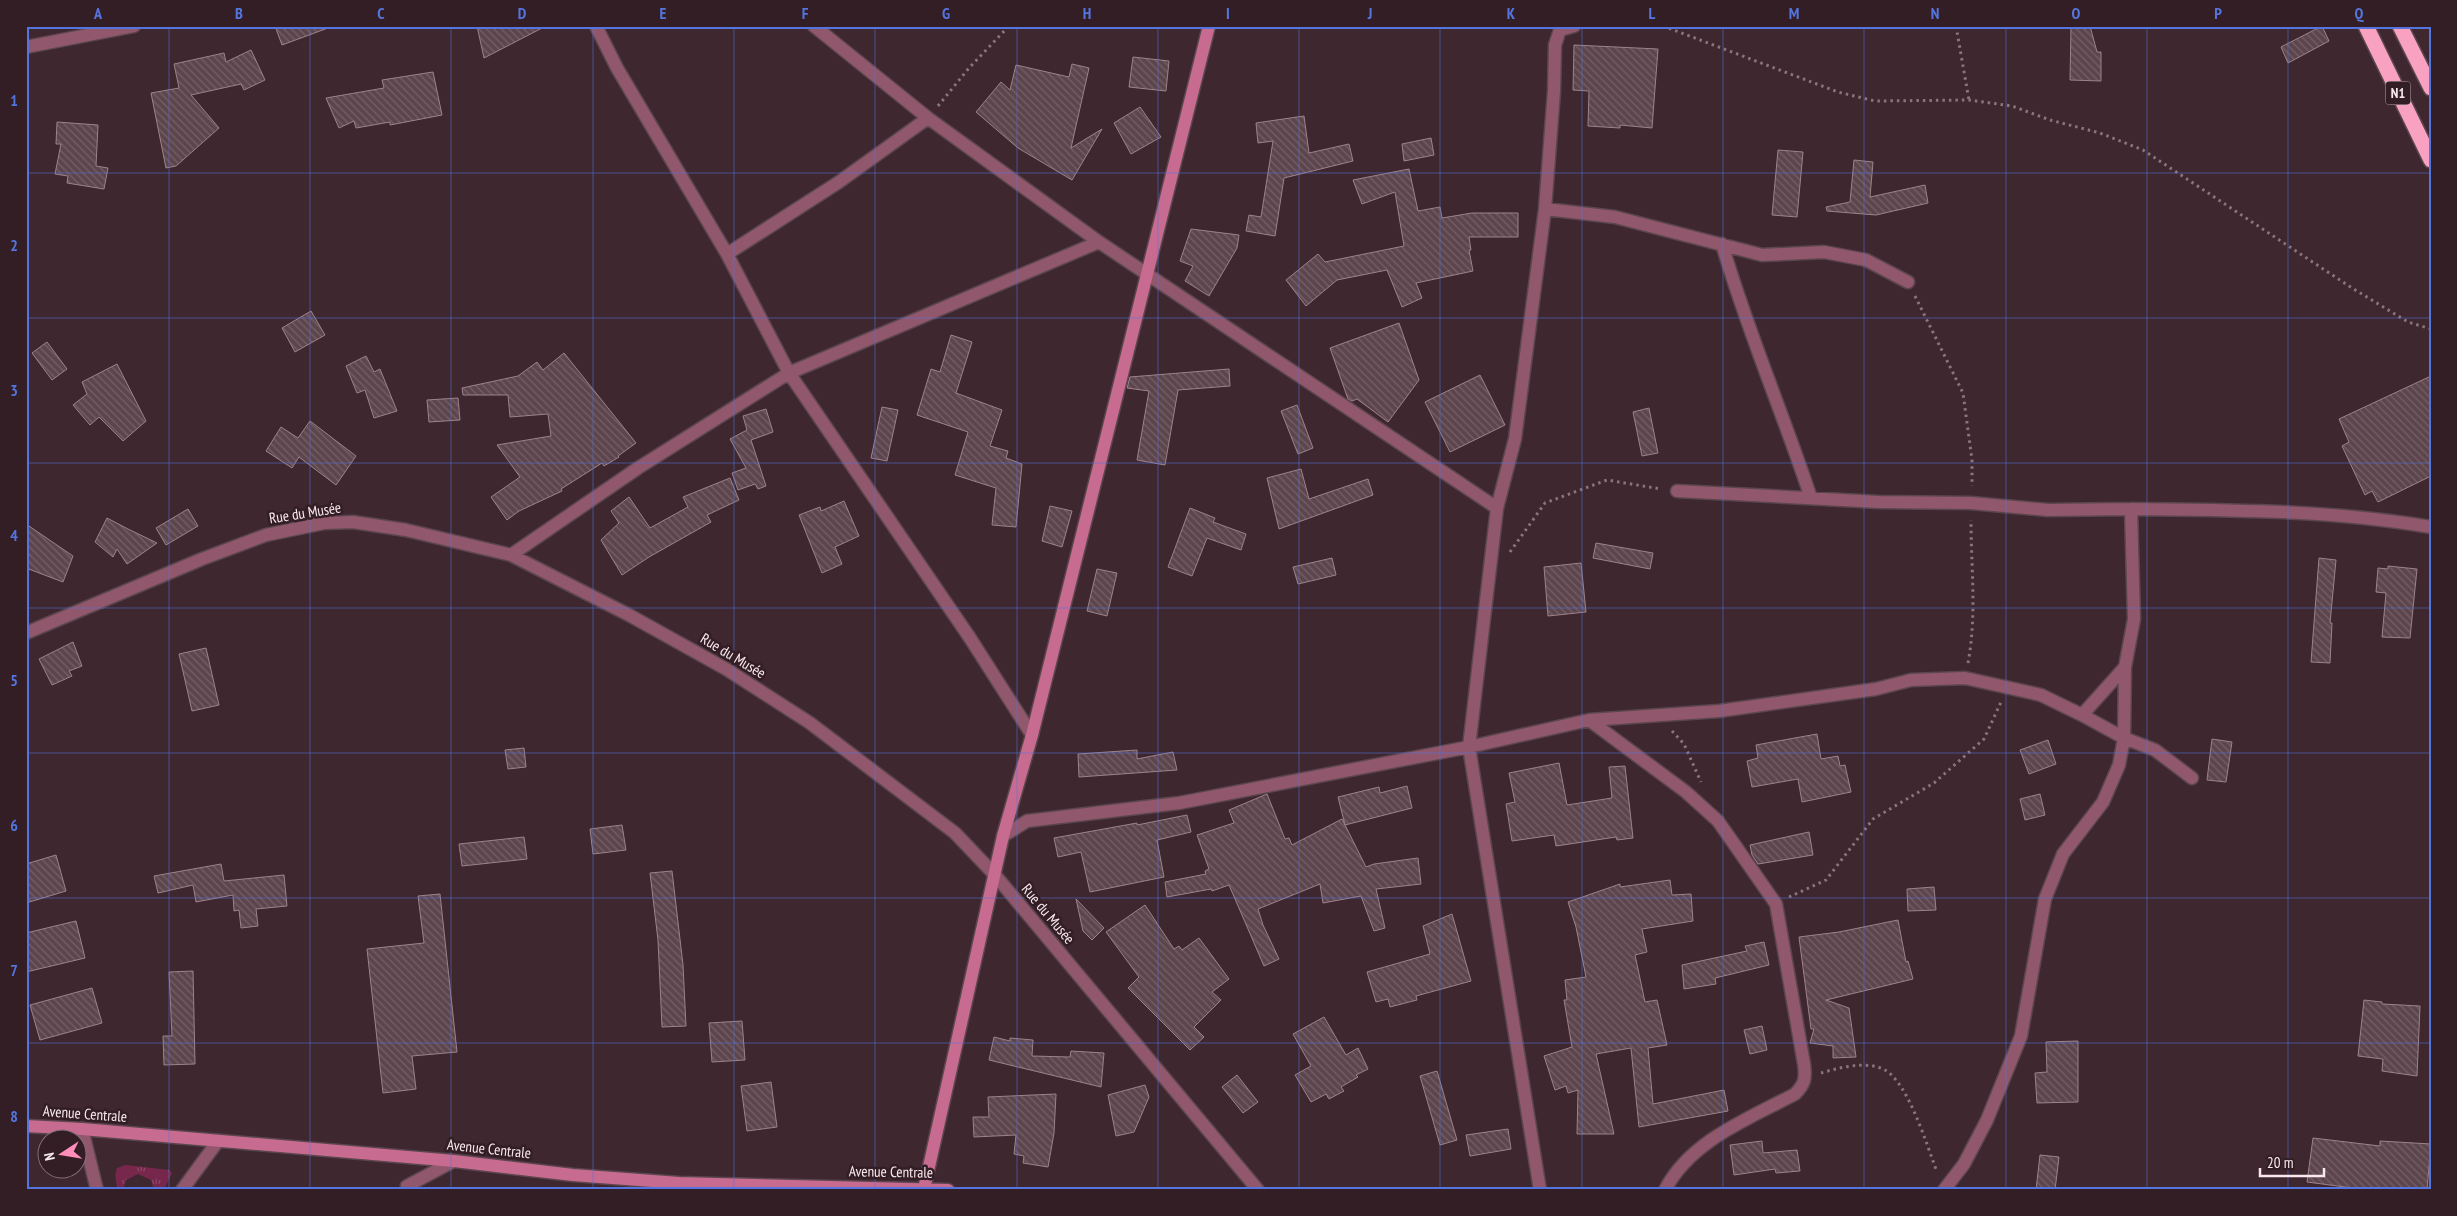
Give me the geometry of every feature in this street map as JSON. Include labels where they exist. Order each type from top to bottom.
[{"type":"highway","name":"N1","points":[[2366,26],[2431,160]]},
{"type":"highway","name":"N1","points":[[2400,26],[2431,88]]},
{"type":"street","points":[[26,47],[99,30],[134,26]]},
{"type":"street","points":[[596,26],[617,68],[727,254],[789,373],[970,638],[1032,735]]},
{"type":"street","points":[[814,26],[928,118],[1099,242],[1497,508]]},
{"type":"street","points":[[924,1189],[1003,836],[1032,735],[1209,26]]},
{"type":"street","points":[[1540,1190],[1469,747],[1497,508],[1515,439],[1545,209],[1554,91],[1555,45],[1560,30],[1574,26]]},
{"type":"street","points":[[727,254],[839,182],[928,118]]},
{"type":"street","points":[[1545,209],[1615,218],[1762,255],[1824,252],[1866,260],[1908,282]]},
{"type":"street","points":[[511,555],[638,468],[789,373],[1099,242]]},
{"type":"street","points":[[1722,244],[1740,305],[1783,414],[1812,498]]},
{"type":"street","points":[[1677,491],[1812,498],[1972,503],[2048,510],[2132,509],[2310,512],[2389,520],[2431,527]]},
{"type":"street","points":[[1944,1190],[1964,1164],[1987,1120],[2021,1036],[2045,899],[2063,854],[2103,802],[2119,765],[2124,738],[2126,667],[2134,620],[2132,509]]},
{"type":"street","name":"Rue du Musée","points":[[26,633],[193,562],[257,538],[324,523],[352,522],[406,530],[511,555],[645,624],[726,669],[810,723],[955,833],[995,875],[1258,1190]]},
{"type":"street","points":[[2082,715],[2126,667]]},
{"type":"street","points":[[1003,836],[1027,821],[1179,803],[1469,747],[1589,720],[1719,711],[1876,689],[1911,680],[1965,678],[2040,695],[2124,738],[2155,750],[2192,778]]},
{"type":"street","points":[[1589,720],[1686,792],[1718,821],[1776,904],[1806,1078],[1802,1087],[1795,1094],[1717,1135],[1672,1175],[1665,1190]]},
{"type":"street","name":"Avenue Centrale","points":[[26,1126],[63,1128]]},
{"type":"street","name":"Avenue Centrale","points":[[88,1130],[454,1161],[679,1186],[948,1190]]},
{"type":"street","points":[[182,1190],[218,1141]]},
{"type":"street","points":[[88,1153],[97,1190]]},
{"type":"street","points":[[408,1190],[407,1186],[454,1161]]},
{"type":"path","points":[[928,118],[969,68],[1009,26]]},
{"type":"path","points":[[1663,26],[1780,72],[1838,92],[1875,101],[1969,100],[2012,106],[2143,150],[2352,288],[2408,322],[2431,329]]},
{"type":"path","points":[[1956,26],[1969,100]]},
{"type":"path","points":[[1908,282],[1963,393],[1972,460],[1971,562],[1974,594],[1971,648],[1965,678]]},
{"type":"path","points":[[1508,554],[1546,503],[1608,480],[1677,491]]},
{"type":"path","points":[[1776,904],[1826,880],[1873,819],[1934,783],[1984,739],[2008,688]]},
{"type":"path","points":[[1657,714],[1684,744],[1704,788]]},
{"type":"path","points":[[1806,1078],[1842,1066],[1864,1066],[1884,1070],[1897,1083],[1910,1102],[1944,1190]]},
{"type":"green space","points":[[126,1165],[169,1170],[172,1173],[164,1190],[154,1190],[151,1180],[138,1174],[126,1180],[123,1190],[118,1190],[115,1176],[117,1168]]},
{"type":"building","points":[[275,26],[328,26],[328,28],[282,45]]},
{"type":"building","points":[[477,26],[546,26],[484,58]]},
{"type":"building","points":[[2071,26],[2090,26],[2097,52],[2101,52],[2101,81],[2070,80]]},
{"type":"building","points":[[2322,26],[2329,41],[2288,63],[2281,47]]},
{"type":"building","points":[[1574,45],[1658,49],[1652,128],[1620,125],[1620,128],[1588,126],[1589,91],[1573,90]]},
{"type":"building","points":[[251,50],[265,80],[244,90],[241,84],[191,95],[219,128],[176,166],[166,168],[151,93],[179,88],[174,64],[224,53],[226,62]]},
{"type":"building","points":[[1133,57],[1169,61],[1166,91],[1129,87]]},
{"type":"building","points":[[1072,64],[1089,68],[1071,148],[1102,129],[1072,180],[1018,148],[976,112],[1001,82],[1010,90],[1016,65],[1069,77]]},
{"type":"building","points":[[433,72],[442,115],[390,125],[390,122],[356,128],[354,121],[339,128],[326,98],[384,88],[382,80]]},
{"type":"building","points":[[1140,107],[1161,137],[1131,154],[1114,123]]},
{"type":"building","points":[[1304,116],[1309,153],[1349,144],[1353,161],[1284,178],[1275,236],[1246,231],[1249,215],[1261,217],[1273,141],[1258,143],[1256,123]]},
{"type":"building","points":[[57,122],[98,125],[96,166],[108,168],[104,189],[67,183],[68,176],[55,174],[61,144],[56,144]]},
{"type":"building","points":[[1431,138],[1434,155],[1404,161],[1402,144]]},
{"type":"building","points":[[1778,150],[1803,152],[1797,217],[1772,215]]},
{"type":"building","points":[[1854,160],[1873,162],[1870,197],[1925,185],[1928,203],[1876,215],[1827,211],[1826,207],[1850,202]]},
{"type":"building","points":[[1409,169],[1418,211],[1440,207],[1442,218],[1472,213],[1518,213],[1518,237],[1469,237],[1471,250],[1469,250],[1473,271],[1416,283],[1422,298],[1402,307],[1387,270],[1337,280],[1306,306],[1286,280],[1318,254],[1325,262],[1404,246],[1395,192],[1362,204],[1353,180]]},
{"type":"building","points":[[1191,229],[1239,235],[1237,248],[1209,296],[1185,281],[1193,266],[1180,261]]},
{"type":"building","points":[[311,311],[325,335],[295,352],[282,328]]},
{"type":"building","points":[[1399,323],[1419,380],[1388,422],[1357,399],[1352,401],[1348,399],[1330,348]]},
{"type":"building","points":[[951,335],[972,342],[956,393],[1002,410],[990,446],[1008,451],[1006,458],[1022,464],[1016,527],[992,525],[996,488],[955,475],[968,432],[917,415],[931,369],[940,372]]},
{"type":"building","points":[[47,342],[67,369],[52,380],[32,353]]},
{"type":"building","points":[[564,353],[636,443],[604,466],[602,463],[561,489],[562,491],[519,511],[507,520],[491,497],[520,477],[497,445],[551,436],[548,414],[510,417],[508,395],[463,395],[462,388],[518,376],[537,362],[543,370]]},
{"type":"building","points":[[366,356],[374,372],[380,369],[397,411],[374,418],[365,390],[357,393],[346,366]]},
{"type":"building","points":[[117,364],[146,421],[123,441],[99,417],[90,425],[73,405],[87,394],[82,382]]},
{"type":"building","points":[[1229,369],[1230,386],[1178,390],[1165,465],[1137,460],[1149,391],[1127,388],[1130,377]]},
{"type":"building","points":[[1480,375],[1505,425],[1450,452],[1425,402]]},
{"type":"building","points":[[2431,376],[2431,476],[2378,502],[2372,491],[2365,495],[2342,446],[2349,442],[2339,419]]},
{"type":"building","points":[[458,398],[460,420],[429,422],[427,400]]},
{"type":"building","points":[[1297,405],[1313,448],[1298,454],[1281,411]]},
{"type":"building","points":[[882,407],[898,410],[887,461],[871,458]]},
{"type":"building","points":[[1649,408],[1658,453],[1642,456],[1633,412]]},
{"type":"building","points":[[766,409],[773,432],[751,440],[766,486],[758,489],[755,484],[738,490],[732,473],[746,468],[730,439],[747,430],[743,416]]},
{"type":"building","points":[[310,421],[356,456],[336,485],[299,457],[292,468],[266,451],[281,427],[298,438]]},
{"type":"building","points":[[1301,469],[1309,499],[1368,479],[1373,495],[1279,529],[1267,478]]},
{"type":"building","points":[[730,478],[739,500],[707,515],[711,522],[649,557],[622,575],[601,540],[619,523],[611,511],[629,497],[650,528],[688,507],[683,497]]},
{"type":"building","points":[[844,501],[859,536],[835,547],[842,564],[822,573],[799,515],[820,507],[821,511]]},
{"type":"building","points":[[1050,506],[1072,511],[1062,547],[1042,541]]},
{"type":"building","points":[[1190,508],[1215,518],[1213,522],[1246,534],[1241,550],[1207,538],[1192,576],[1168,567]]},
{"type":"building","points":[[188,509],[198,526],[166,545],[156,528]]},
{"type":"building","points":[[107,518],[157,543],[127,564],[117,549],[113,557],[95,542]]},
{"type":"building","points":[[26,524],[73,556],[63,582],[26,568]]},
{"type":"building","points":[[1596,543],[1653,553],[1650,569],[1593,558]]},
{"type":"building","points":[[1332,558],[1336,575],[1298,584],[1293,567]]},
{"type":"building","points":[[2319,558],[2336,560],[2330,623],[2332,623],[2330,663],[2311,662]]},
{"type":"building","points":[[1581,563],[1586,612],[1548,616],[1544,567]]},
{"type":"building","points":[[2388,566],[2417,569],[2410,638],[2382,637],[2386,593],[2376,592],[2378,568],[2388,569]]},
{"type":"building","points":[[1097,569],[1117,573],[1107,616],[1087,611]]},
{"type":"building","points":[[73,642],[82,666],[69,671],[72,676],[52,685],[39,659]]},
{"type":"building","points":[[206,648],[219,705],[192,711],[179,654]]},
{"type":"building","points":[[1817,734],[1821,759],[1838,756],[1840,766],[1845,765],[1851,792],[1802,802],[1798,779],[1752,787],[1747,761],[1758,758],[1756,745]]},
{"type":"building","points":[[2212,739],[2232,742],[2226,782],[2207,780]]},
{"type":"building","points":[[2048,740],[2056,764],[2029,774],[2020,750]]},
{"type":"building","points":[[524,748],[526,767],[508,769],[505,750]]},
{"type":"building","points":[[1137,750],[1137,759],[1173,752],[1177,770],[1079,777],[1078,754]]},
{"type":"building","points":[[1559,763],[1567,805],[1612,798],[1609,767],[1625,766],[1633,838],[1617,840],[1616,837],[1556,846],[1554,835],[1512,841],[1506,804],[1515,802],[1509,773]]},
{"type":"building","points":[[1407,786],[1412,808],[1345,825],[1338,797],[1379,787],[1380,793]]},
{"type":"building","points":[[1267,794],[1285,839],[1289,838],[1292,845],[1342,819],[1366,867],[1374,864],[1418,858],[1421,884],[1376,889],[1385,928],[1374,931],[1361,896],[1323,903],[1320,884],[1258,909],[1263,925],[1279,959],[1264,966],[1229,885],[1212,891],[1211,889],[1167,897],[1165,882],[1206,874],[1205,871],[1209,869],[1197,835],[1234,823],[1229,810]]},
{"type":"building","points":[[2040,794],[2045,815],[2025,820],[2020,799]]},
{"type":"building","points":[[1187,815],[1191,832],[1157,840],[1164,877],[1090,892],[1081,852],[1058,857],[1054,838]]},
{"type":"building","points":[[622,825],[626,850],[593,854],[590,829]]},
{"type":"building","points":[[1809,832],[1813,855],[1758,864],[1752,855],[1750,845]]},
{"type":"building","points":[[524,837],[527,859],[462,866],[459,844]]},
{"type":"building","points":[[56,855],[66,891],[26,903],[26,864]]},
{"type":"building","points":[[221,864],[224,881],[284,875],[287,906],[256,909],[258,926],[241,928],[239,910],[234,911],[233,895],[196,902],[193,885],[158,893],[154,876]]},
{"type":"building","points":[[672,871],[683,965],[686,1026],[662,1027],[658,940],[650,873]]},
{"type":"building","points":[[1670,880],[1672,895],[1691,894],[1693,921],[1642,929],[1647,952],[1635,955],[1645,1002],[1657,1000],[1667,1045],[1648,1048],[1653,1104],[1724,1090],[1728,1111],[1639,1127],[1631,1048],[1596,1054],[1614,1134],[1577,1134],[1578,1090],[1568,1093],[1566,1086],[1555,1090],[1544,1056],[1572,1047],[1564,1000],[1567,1000],[1565,980],[1586,977],[1576,927],[1568,902],[1620,884],[1620,887]]},
{"type":"building","points":[[1934,887],[1936,910],[1908,911],[1907,889]]},
{"type":"building","points":[[440,894],[457,1052],[412,1056],[416,1089],[383,1093],[367,949],[424,943],[418,896]]},
{"type":"building","points":[[1076,899],[1104,928],[1092,940],[1083,931]]},
{"type":"building","points":[[1145,905],[1174,949],[1179,946],[1182,950],[1199,938],[1229,979],[1212,992],[1221,1000],[1194,1027],[1204,1037],[1190,1050],[1128,988],[1139,977],[1106,932]]},
{"type":"building","points":[[1452,914],[1471,981],[1416,996],[1417,1000],[1390,1007],[1388,999],[1376,1002],[1367,972],[1430,954],[1423,926]]},
{"type":"building","points":[[1898,920],[1906,962],[1908,961],[1913,979],[1826,1000],[1849,1008],[1856,1057],[1833,1058],[1833,1046],[1810,1043],[1814,1029],[1811,1029],[1799,937],[1839,932]]},
{"type":"building","points":[[76,921],[85,958],[26,972],[26,933]]},
{"type":"building","points":[[1764,942],[1769,965],[1715,978],[1716,984],[1684,989],[1682,965],[1747,951],[1745,946]]},
{"type":"building","points":[[193,971],[195,1064],[164,1065],[163,1036],[172,1036],[169,972]]},
{"type":"building","points":[[92,988],[102,1023],[40,1040],[30,1005]]},
{"type":"building","points":[[2364,1000],[2382,1002],[2382,1004],[2420,1006],[2417,1076],[2382,1071],[2383,1059],[2358,1056]]},
{"type":"building","points":[[1324,1017],[1346,1055],[1358,1048],[1368,1069],[1356,1075],[1358,1077],[1341,1087],[1344,1091],[1329,1099],[1326,1094],[1311,1102],[1295,1075],[1311,1066],[1293,1034]]},
{"type":"building","points":[[742,1021],[745,1060],[712,1062],[709,1023]]},
{"type":"building","points":[[1762,1026],[1767,1050],[1750,1054],[1744,1030]]},
{"type":"building","points":[[994,1037],[1010,1041],[1010,1038],[1033,1040],[1032,1056],[1070,1057],[1071,1051],[1104,1053],[1101,1087],[989,1060]]},
{"type":"building","points":[[2078,1041],[2078,1102],[2037,1103],[2035,1073],[2047,1072],[2046,1042]]},
{"type":"building","points":[[1437,1071],[1457,1140],[1440,1145],[1420,1076]]},
{"type":"building","points":[[1237,1075],[1258,1102],[1243,1113],[1222,1087]]},
{"type":"building","points":[[771,1082],[777,1127],[747,1131],[741,1086]]},
{"type":"building","points":[[1145,1085],[1149,1097],[1134,1132],[1116,1136],[1108,1095]]},
{"type":"building","points":[[1056,1094],[1054,1133],[1048,1167],[1023,1163],[1024,1156],[1014,1154],[1016,1135],[974,1137],[973,1117],[989,1117],[988,1097]]},
{"type":"building","points":[[1508,1129],[1511,1149],[1470,1156],[1466,1135]]},
{"type":"building","points":[[2313,1138],[2380,1146],[2380,1141],[2431,1144],[2427,1190],[2368,1190],[2307,1182]]},
{"type":"building","points":[[1762,1141],[1763,1153],[1797,1150],[1800,1171],[1776,1173],[1775,1169],[1734,1175],[1730,1145]]},
{"type":"building","points":[[2040,1155],[2059,1157],[2055,1190],[2036,1190]]}]
